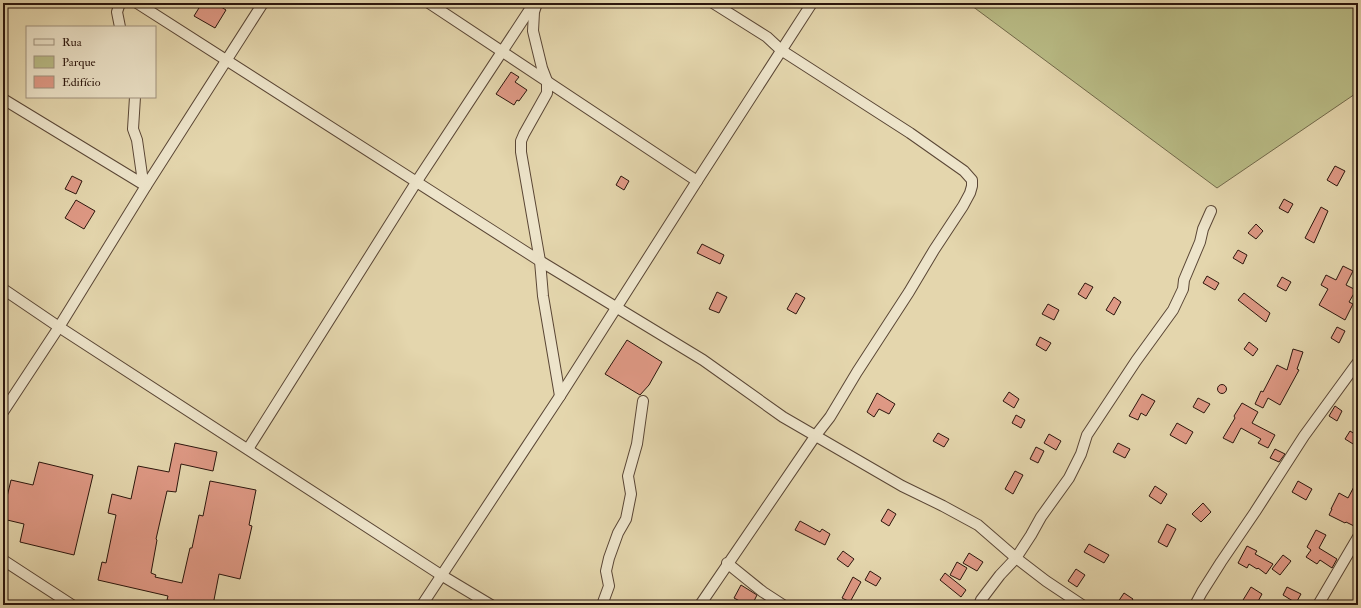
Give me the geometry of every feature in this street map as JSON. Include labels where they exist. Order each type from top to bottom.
[{"type":"street","points":[[120,3],[117,12],[120,26]]},
{"type":"street","points":[[137,3],[540,261],[702,360],[783,417],[902,486],[978,525],[1016,558],[1046,581],[1082,605]]},
{"type":"street","points":[[3,412],[59,327],[146,186],[263,3]]},
{"type":"street","points":[[429,3],[697,181]]},
{"type":"street","points":[[248,449],[417,181],[534,3]]},
{"type":"street","points":[[537,3],[534,12],[533,31],[542,68],[547,81],[547,93],[521,141],[521,152],[540,261],[560,396]]},
{"type":"street","points":[[700,605],[727,563],[830,417],[963,206],[972,186],[972,180],[964,171],[910,133],[781,50],[767,38],[713,3]]},
{"type":"street","points":[[422,605],[560,396],[812,3]]},
{"type":"street","points":[[135,98],[133,129],[138,140],[141,169],[146,186]]},
{"type":"street","points":[[3,100],[146,186]]},
{"type":"street","points":[[978,605],[1000,575],[1016,558],[1031,536],[1041,517],[1069,478],[1081,454],[1087,436],[1136,361],[1173,310],[1183,289],[1184,280],[1211,211]]},
{"type":"street","points":[[3,289],[59,327],[441,575],[490,605]]},
{"type":"street","points":[[1195,605],[1221,562],[1304,436],[1358,362]]},
{"type":"street","points":[[602,605],[609,586],[606,571],[609,558],[618,533],[626,519],[631,494],[628,476],[636,450],[643,401]]},
{"type":"street","points":[[1318,605],[1358,537]]},
{"type":"street","points":[[3,560],[72,605]]},
{"type":"street","points":[[727,563],[763,592],[783,605]]},
{"type":"green space","points":[[968,3],[1358,3],[1358,92],[1217,188]]},
{"type":"building","points":[[202,3],[215,3],[226,10],[215,28],[194,16]]},
{"type":"building","points":[[511,72],[519,77],[515,82],[527,90],[514,105],[496,94]]},
{"type":"building","points":[[1335,166],[1345,171],[1337,186],[1327,180]]},
{"type":"building","points":[[72,176],[82,181],[76,194],[65,189]]},
{"type":"building","points":[[621,176],[629,181],[624,190],[616,185]]},
{"type":"building","points":[[1284,199],[1293,204],[1288,213],[1279,208]]},
{"type":"building","points":[[76,200],[95,211],[84,229],[65,218]]},
{"type":"building","points":[[1321,207],[1328,211],[1314,243],[1305,238]]},
{"type":"building","points":[[1256,224],[1263,231],[1256,239],[1248,233]]},
{"type":"building","points":[[702,244],[724,255],[720,264],[697,253]]},
{"type":"building","points":[[1238,250],[1247,255],[1243,264],[1233,258]]},
{"type":"building","points":[[1343,266],[1353,271],[1346,285],[1356,290],[1349,302],[1353,304],[1345,320],[1319,305],[1328,289],[1321,285],[1326,275],[1336,280]]},
{"type":"building","points":[[1207,276],[1219,283],[1215,290],[1203,283]]},
{"type":"building","points":[[1282,277],[1291,282],[1286,291],[1277,286]]},
{"type":"building","points":[[1085,283],[1093,287],[1086,299],[1078,294]]},
{"type":"building","points":[[717,292],[727,297],[719,313],[709,309]]},
{"type":"building","points":[[796,293],[805,298],[796,314],[787,309]]},
{"type":"building","points":[[1244,293],[1270,313],[1266,322],[1238,300]]},
{"type":"building","points":[[1114,297],[1121,302],[1114,315],[1106,310]]},
{"type":"building","points":[[1048,304],[1059,310],[1054,320],[1042,314]]},
{"type":"building","points":[[1337,327],[1345,331],[1339,343],[1331,338]]},
{"type":"building","points":[[1040,337],[1051,343],[1046,351],[1036,345]]},
{"type":"building","points":[[627,340],[662,362],[649,385],[640,395],[605,374]]},
{"type":"building","points":[[1249,342],[1258,349],[1253,356],[1244,349]]},
{"type":"building","points":[[1293,349],[1303,352],[1297,369],[1299,370],[1280,405],[1268,398],[1263,408],[1255,404],[1277,365],[1287,370]]},
{"type":"building","points":[[1222,384],[1227,389],[1222,394],[1217,389]]},
{"type":"building","points":[[1009,392],[1019,399],[1014,408],[1003,401]]},
{"type":"building","points":[[877,393],[895,404],[889,414],[879,409],[874,417],[867,412]]},
{"type":"building","points":[[1142,394],[1155,401],[1146,416],[1141,413],[1138,420],[1129,416]]},
{"type":"building","points":[[1198,398],[1210,404],[1204,413],[1193,407]]},
{"type":"building","points":[[1242,403],[1258,412],[1252,423],[1275,435],[1268,448],[1258,443],[1261,439],[1241,428],[1233,443],[1223,438]]},
{"type":"building","points":[[1335,406],[1342,411],[1337,421],[1329,416]]},
{"type":"building","points":[[1016,415],[1025,420],[1021,428],[1012,423]]},
{"type":"building","points":[[1177,423],[1193,432],[1186,444],[1170,435]]},
{"type":"building","points":[[1350,431],[1358,436],[1358,447],[1345,439]]},
{"type":"building","points":[[938,433],[949,439],[944,447],[933,441]]},
{"type":"building","points":[[1049,434],[1061,441],[1056,450],[1044,443]]},
{"type":"building","points":[[175,443],[217,452],[213,471],[181,464],[176,492],[167,491],[156,539],[151,573],[156,575],[155,577],[182,583],[190,548],[192,548],[199,515],[203,516],[210,481],[256,490],[249,525],[252,526],[240,579],[219,574],[213,605],[190,605],[167,600],[168,596],[98,580],[102,562],[106,563],[116,515],[108,513],[112,494],[131,499],[138,466],[169,472]]},
{"type":"building","points":[[1118,443],[1130,449],[1125,458],[1113,452]]},
{"type":"building","points":[[1036,447],[1044,451],[1038,463],[1030,459]]},
{"type":"building","points":[[1275,449],[1285,454],[1279,462],[1270,458]]},
{"type":"building","points":[[39,462],[93,475],[74,555],[20,542],[24,524],[3,519],[11,480],[33,485]]},
{"type":"building","points":[[1015,471],[1023,475],[1013,494],[1005,489]]},
{"type":"building","points":[[1358,479],[1358,528],[1329,515],[1339,493],[1348,498]]},
{"type":"building","points":[[1298,481],[1312,489],[1306,500],[1292,492]]},
{"type":"building","points":[[1155,486],[1167,494],[1161,504],[1149,496]]},
{"type":"building","points":[[1203,503],[1211,512],[1201,522],[1192,514]]},
{"type":"building","points":[[888,509],[896,514],[889,526],[881,521]]},
{"type":"building","points":[[800,521],[820,532],[822,529],[830,534],[825,545],[795,530]]},
{"type":"building","points":[[1167,524],[1176,529],[1167,547],[1158,542]]},
{"type":"building","points":[[1316,530],[1326,535],[1319,548],[1337,559],[1332,568],[1320,560],[1317,564],[1306,557],[1311,550],[1307,547]]},
{"type":"building","points":[[1089,544],[1109,555],[1104,563],[1084,552]]},
{"type":"building","points":[[1247,546],[1257,551],[1255,554],[1273,564],[1266,574],[1249,564],[1247,568],[1238,563]]},
{"type":"building","points":[[843,551],[854,559],[848,567],[837,559]]},
{"type":"building","points":[[969,553],[983,562],[977,571],[963,563]]},
{"type":"building","points":[[1283,555],[1291,561],[1280,575],[1272,569]]},
{"type":"building","points":[[957,562],[967,568],[960,580],[950,575]]},
{"type":"building","points":[[1076,569],[1085,575],[1077,587],[1068,581]]},
{"type":"building","points":[[870,571],[881,578],[876,586],[865,580]]},
{"type":"building","points":[[945,573],[966,590],[961,597],[940,580]]},
{"type":"building","points":[[853,577],[861,582],[850,602],[842,598]]},
{"type":"building","points":[[741,585],[757,595],[752,605],[747,605],[734,598]]},
{"type":"building","points":[[1251,587],[1262,594],[1256,605],[1240,605]]},
{"type":"building","points":[[1287,587],[1301,594],[1296,603],[1283,595]]},
{"type":"building","points":[[1124,593],[1133,599],[1129,605],[1116,605]]}]
